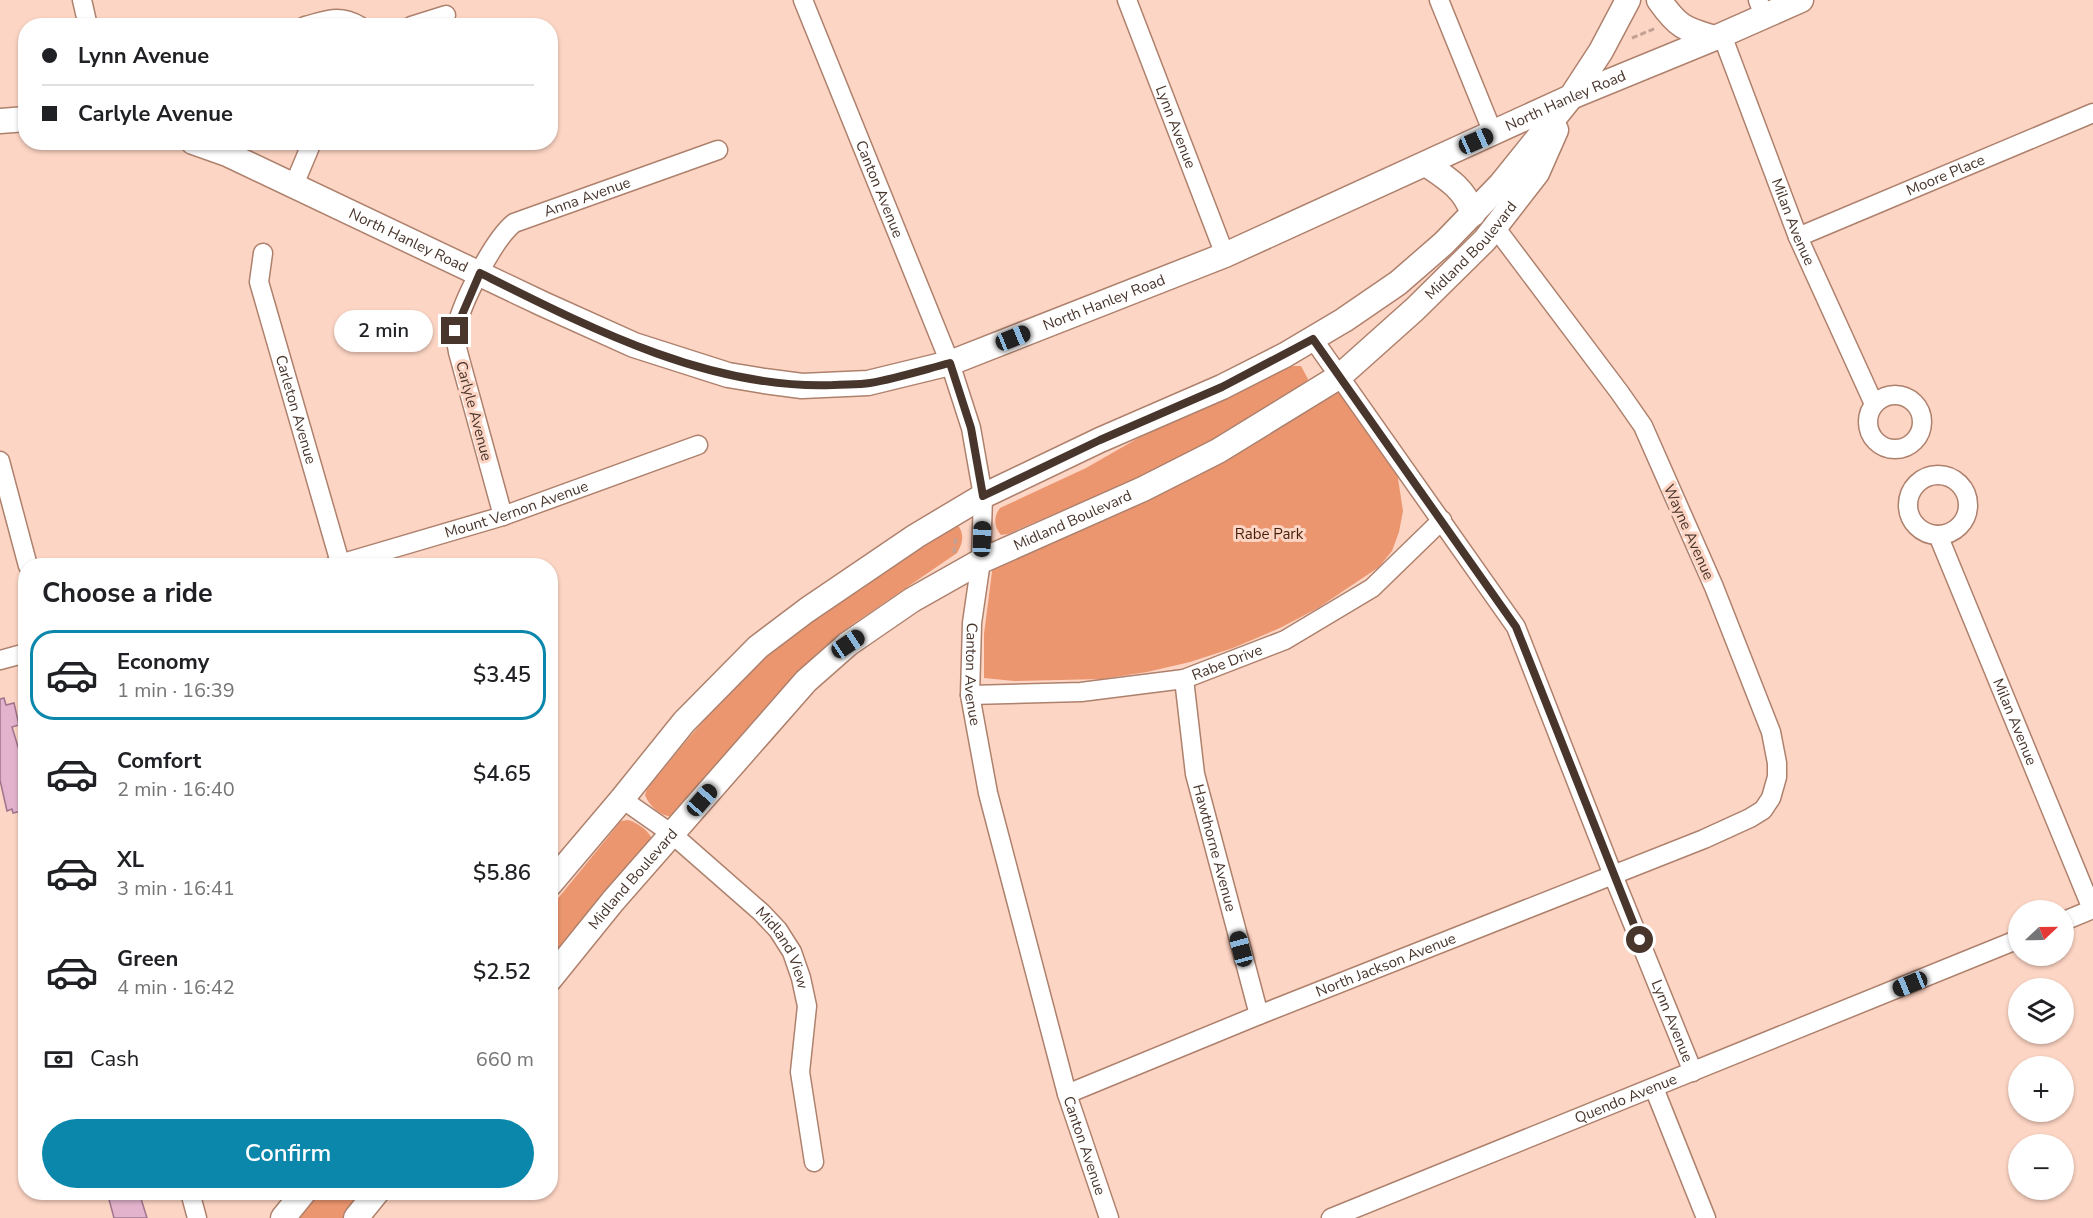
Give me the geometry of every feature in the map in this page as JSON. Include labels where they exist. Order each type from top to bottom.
[{"type":"main road","name":"Midland Boulevard","points":[[558,875],[684,722],[758,647],[807,610],[896,549],[983,496],[1100,440],[1222,387],[1313,339],[1398,283],[1444,243],[1501,184],[1571,97],[1601,51],[1628,0]]},
{"type":"main road","points":[[1659,0],[1684,29],[1718,37]]},
{"type":"main road","name":"North Hanley Road","points":[[216,150],[634,345],[728,375],[802,386],[868,383],[950,363],[1225,255],[1571,97],[1718,37],[1761,8],[1801,0]]},
{"type":"main road","name":"Midland Boulevard","points":[[558,969],[613,901],[807,681],[839,652],[912,600],[981,561],[1143,489],[1218,451],[1340,376],[1415,309],[1485,240],[1537,173],[1571,97]]},
{"type":"main road","points":[[0,121],[18,120]]},
{"type":"main road","points":[[1426,164],[1458,187],[1466,196],[1473,214]]},
{"type":"main road","points":[[283,1218],[298,1200]]},
{"type":"main road","points":[[356,1218],[371,1200]]},
{"type":"street","points":[[82,0],[86,18]]},
{"type":"street","name":"Canton Avenue","points":[[803,0],[950,363],[971,428],[983,496],[981,561],[972,623],[970,695],[988,793],[1067,1094],[1109,1218]]},
{"type":"street","name":"Lynn Avenue","points":[[1127,0],[1225,255]]},
{"type":"street","points":[[1439,0],[1493,133]]},
{"type":"street","points":[[436,18],[446,15]]},
{"type":"street","name":"Milan Avenue","points":[[1718,37],[1798,237],[1874,404]]},
{"type":"street","name":"Moore Place","points":[[1798,237],[2093,113]]},
{"type":"street","points":[[294,185],[309,150]]},
{"type":"street","name":"Anna Avenue","points":[[480,273],[501,236],[514,223],[718,150]]},
{"type":"street","name":"Wayne Avenue","points":[[1495,227],[1643,426],[1714,587],[1770,732],[1778,777],[1767,804],[1763,810],[1750,818],[1704,839]]},
{"type":"street","name":"Carleton Avenue","points":[[263,253],[259,282],[336,558]]},
{"type":"street","name":"Carlyle Avenue","points":[[480,273],[455,331],[458,352],[503,516]]},
{"type":"street","name":"Lynn Avenue","points":[[1313,339],[1516,627],[1693,1072]]},
{"type":"street","name":"Mount Vernon Avenue","points":[[362,558],[503,516],[698,445]]},
{"type":"street","points":[[0,461],[26,558]]},
{"type":"street","name":"Rabe Drive","points":[[970,695],[1081,692],[1184,678],[1285,640],[1372,588],[1442,520]]},
{"type":"street","name":"Milan Avenue","points":[[1938,535],[2093,909]]},
{"type":"street","points":[[0,660],[18,655]]},
{"type":"street","name":"Hawthorne Avenue","points":[[1184,678],[1195,774],[1259,1015]]},
{"type":"street","name":"Midland View","points":[[622,799],[672,834],[761,912],[778,930],[792,952],[807,1006],[800,1072],[814,1162]]},
{"type":"street","name":"North Jackson Avenue","points":[[1067,1094],[1259,1015],[1704,839]]},
{"type":"street","points":[[2074,917],[2093,909]]},
{"type":"street","name":"Quendo Avenue","points":[[1331,1218],[2008,943]]},
{"type":"street","points":[[1654,1088],[1706,1218]]},
{"type":"street","points":[[192,1200],[197,1218]]},
{"type":"path","points":[[1634,40],[1638,35],[1663,25]]},
{"type":"path","points":[[954,554],[956,535]]},
{"type":"green space","points":[[1292,366],[1301,366],[1308,379],[1305,385],[1248,424],[1156,470],[1008,534],[1001,535],[999,532],[995,518],[1000,508],[1086,468],[1161,425]]},
{"type":"green space","name":"Rabe Park","points":[[1337,388],[1397,472],[1403,511],[1392,551],[1379,567],[1318,608],[1280,628],[1233,648],[1190,662],[1102,679],[1014,681],[984,678],[984,634],[993,564]]},
{"type":"green space","points":[[957,524],[962,538],[957,553],[846,629],[823,649],[676,816],[666,816],[653,807],[645,795],[647,789],[700,725],[756,665],[835,600]]},
{"type":"green space","points":[[628,820],[636,823],[649,834],[653,842],[558,959],[558,898],[621,821]]},
{"type":"green space","points":[[310,1200],[359,1200],[344,1218],[295,1218]]},
{"type":"building","points":[[4,698],[6,705],[14,703],[18,721],[18,725],[12,727],[18,747],[18,812],[13,813],[12,809],[7,811],[0,780],[0,699]]},
{"type":"building","points":[[109,1200],[141,1200],[147,1218],[114,1218]]},
{"type":"route","points":[[455,331],[480,273],[634,345],[728,375],[802,386],[868,383],[950,363],[971,428],[983,496],[1100,440],[1222,387],[1313,339],[1516,627],[1640,940]]}]
